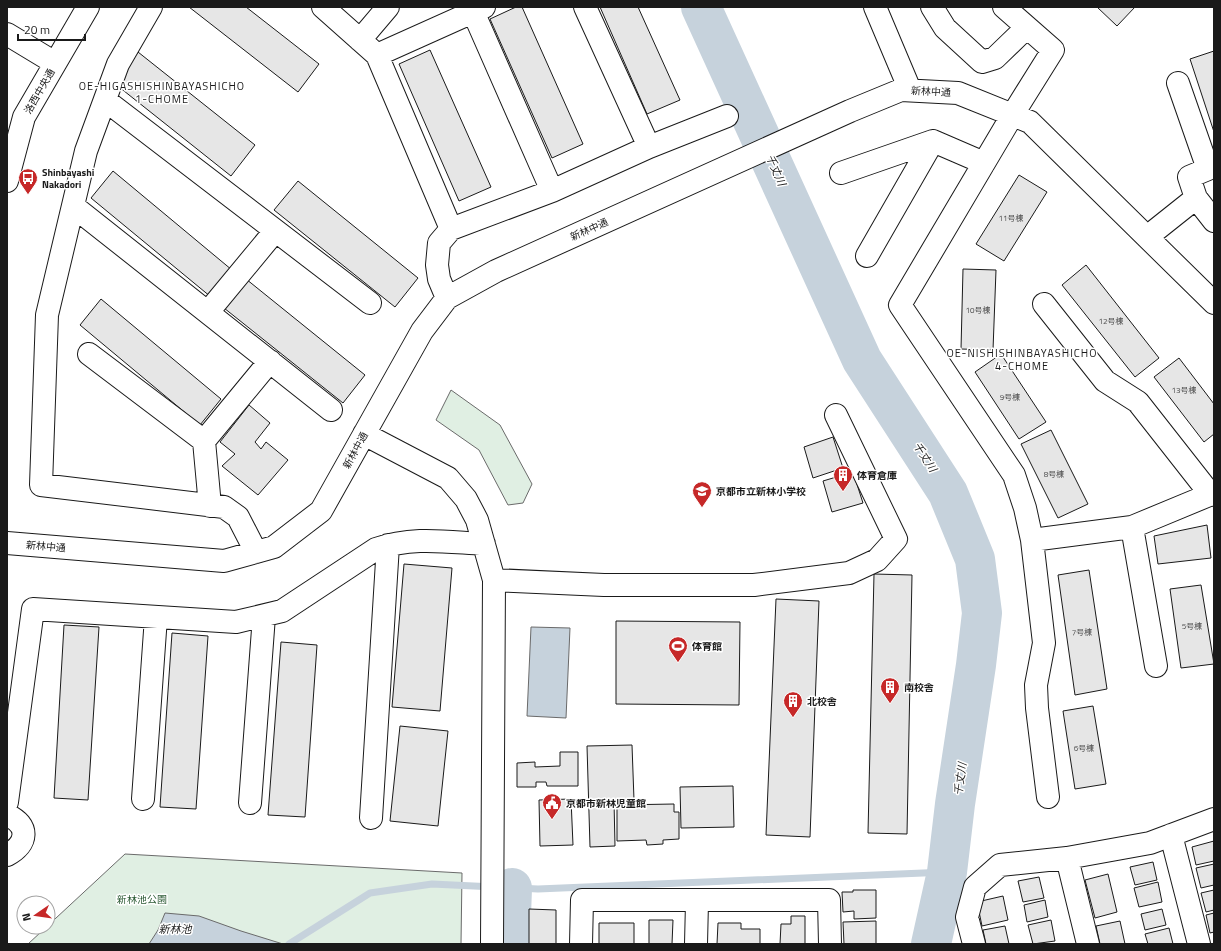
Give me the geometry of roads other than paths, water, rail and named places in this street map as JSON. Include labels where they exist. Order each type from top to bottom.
[{"type":"street","name":"洛西中央通","points":[[7,181],[24,117],[88,7]]},
{"type":"street","points":[[151,7],[118,64],[86,151],[47,315],[41,485],[224,507],[238,517],[256,552]]},
{"type":"street","points":[[323,7],[377,55],[451,229]]},
{"type":"street","points":[[360,40],[388,7]]},
{"type":"street","points":[[585,7],[649,148]]},
{"type":"street","points":[[875,7],[910,90]]},
{"type":"street","points":[[932,7],[945,28],[982,62],[995,58],[1026,28]]},
{"type":"street","points":[[1004,7],[1026,28],[1053,50],[1012,114],[900,305],[1014,475],[1024,508],[1032,540],[1044,643],[1036,685],[1037,708],[1048,797]]},
{"type":"street","points":[[377,55],[476,9],[552,191]]},
{"type":"street","points":[[7,34],[55,63]]},
{"type":"street","points":[[1178,83],[1208,169],[1189,177],[1196,198],[1214,221]]},
{"type":"street","name":"新林中通","points":[[7,543],[224,561],[274,547],[321,511],[422,331],[447,298],[496,271],[758,152],[901,90],[958,93],[1030,122],[1214,303]]},
{"type":"street","points":[[105,100],[370,303]]},
{"type":"street","points":[[447,298],[439,279],[437,265],[439,243],[451,229],[552,191],[649,148],[727,116]]},
{"type":"street","points":[[842,173],[933,141],[984,163]]},
{"type":"street","points":[[867,256],[933,141]]},
{"type":"street","points":[[1147,237],[1196,198]]},
{"type":"street","points":[[73,206],[331,410]]},
{"type":"street","points":[[208,312],[275,231]]},
{"type":"street","points":[[1032,540],[1132,527],[1212,494],[1138,402],[1105,381],[1044,304]]},
{"type":"street","points":[[90,354],[204,441]]},
{"type":"street","points":[[210,506],[204,441],[270,361]]},
{"type":"street","points":[[494,580],[604,585],[754,585],[849,573],[863,567],[877,560],[896,539],[836,415]]},
{"type":"street","points":[[364,434],[448,478],[466,499],[477,520],[494,580],[492,944]]},
{"type":"street","points":[[1132,527],[1156,666]]},
{"type":"street","points":[[7,802],[33,609],[236,622],[282,611],[376,548],[388,544],[415,540],[484,544]]},
{"type":"street","points":[[371,818],[388,544]]},
{"type":"street","points":[[250,803],[264,616]]},
{"type":"street","points":[[143,799],[156,617]]},
{"type":"street","points":[[7,815],[14,818],[22,827],[24,839],[18,849],[7,854]]},
{"type":"street","points":[[974,944],[967,917],[975,887],[1000,865],[1066,858],[1150,843],[1214,819]]},
{"type":"street","points":[[1171,835],[1200,944]]},
{"type":"street","points":[[1066,858],[1088,944]]},
{"type":"street","points":[[581,944],[582,900],[697,902],[829,900],[830,944]]},
{"type":"street","points":[[696,944],[697,902]]},
{"type":"water","points":[[531,627],[570,628],[566,718],[527,716]]},
{"type":"water","name":"新林池","points":[[165,913],[199,916],[283,944],[149,944],[158,930]]},
{"type":"waterway","name":"千丈川","points":[[701,7],[862,360],[948,493],[975,559],[982,613],[947,872],[931,944]]},
{"type":"waterway","points":[[289,944],[370,893],[432,884],[538,889],[947,872]]},
{"type":"waterway","points":[[510,944],[512,888]]},
{"type":"place","name":"Shinbayashi Nakadori","points":[[28,195]]},
{"type":"place","name":"体育倉庫","points":[[843,492]]},
{"type":"place","name":"京都市立新林小学校","points":[[702,508]]},
{"type":"place","name":"体育館","points":[[678,663]]},
{"type":"place","name":"南校舎","points":[[890,704]]},
{"type":"place","name":"北校舎","points":[[793,718]]},
{"type":"place","name":"京都市新林児童館","points":[[552,820]]},
{"type":"district","name":"OE-HIGASHISHINBAYASHICHO 1-CHOME","points":[[162,92]]},
{"type":"district","name":"OE-NISHISHINBAYASHICHO 4-CHOME","points":[[1022,359]]},
{"type":"park label","name":"新林池公園","points":[[142,899]]}]
